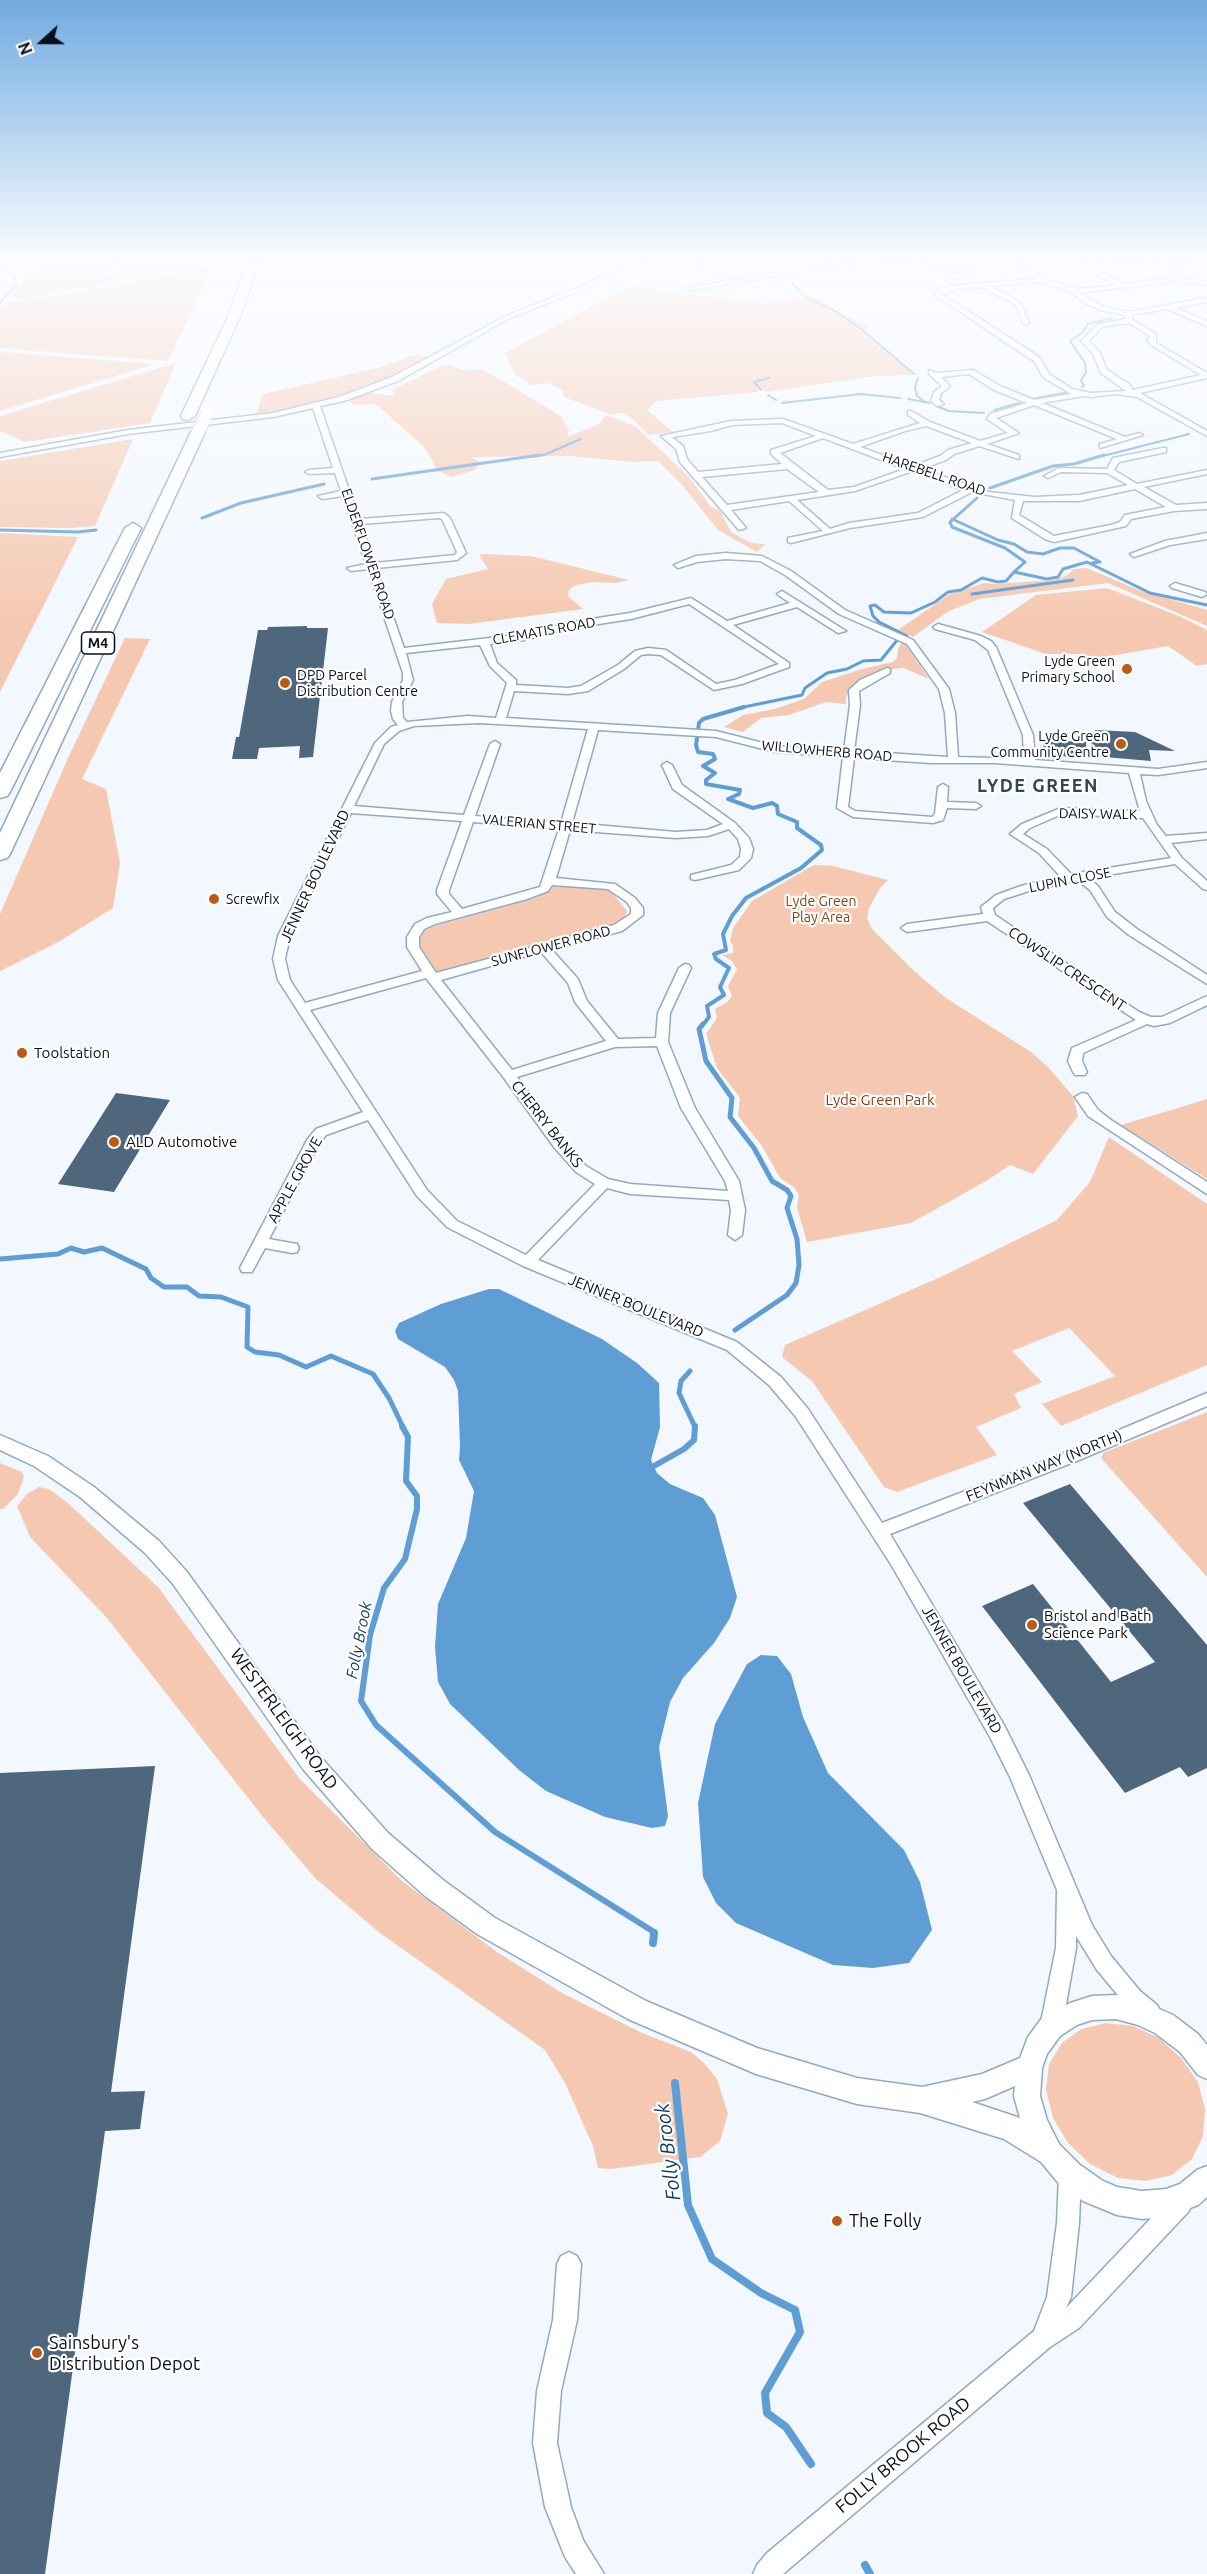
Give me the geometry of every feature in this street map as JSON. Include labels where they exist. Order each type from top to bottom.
[{"type":"highway","points":[[162,470],[206,377]]},
{"type":"highway","name":"M4","points":[[0,854],[210,409]]},
{"type":"highway","name":"M4","points":[[0,792],[142,509]]},
{"type":"street","points":[[0,455],[72,440],[263,416],[316,406],[353,396],[398,377]]},
{"type":"street","points":[[937,377],[946,386],[938,392],[935,401],[940,404]]},
{"type":"street","points":[[978,377],[996,388],[1124,439]]},
{"type":"street","points":[[1048,377],[1070,391],[1081,394]]},
{"type":"street","points":[[1113,377],[1126,386],[1131,393],[1146,398],[1207,434]]},
{"type":"street","points":[[726,508],[828,495],[855,489],[980,443],[1016,433],[991,419],[993,416],[1034,403],[1081,394],[1131,393],[1199,377]]},
{"type":"street","points":[[1192,378],[1207,386]]},
{"type":"street","name":"ELDERFLOWER ROAD","points":[[316,406],[408,673],[408,680],[397,702],[401,722]]},
{"type":"street","points":[[911,413],[927,424],[1016,458]]},
{"type":"street","name":"HAREBELL ROAD","points":[[696,475],[683,460],[680,448],[665,436],[711,429],[731,423],[776,421],[791,423],[971,489],[1020,498],[1079,498],[1207,472]]},
{"type":"street","points":[[854,446],[903,429],[927,424]]},
{"type":"street","points":[[825,435],[774,452],[828,495]]},
{"type":"street","points":[[1103,446],[1139,435]]},
{"type":"street","points":[[1109,471],[1116,460],[1163,450]]},
{"type":"street","points":[[696,475],[789,466]]},
{"type":"street","points":[[309,472],[338,470]]},
{"type":"street","points":[[1048,476],[1059,470],[1109,471],[1174,508]]},
{"type":"street","points":[[696,475],[742,528]]},
{"type":"street","points":[[791,540],[849,526],[920,515],[971,489]]},
{"type":"street","points":[[322,496],[347,493]]},
{"type":"street","points":[[1020,498],[1015,516],[1047,537],[1054,539],[1124,524],[1128,517],[1174,508],[1207,506]]},
{"type":"street","points":[[792,500],[829,532]]},
{"type":"street","points":[[351,568],[457,557],[462,553],[446,518],[441,515],[357,522]]},
{"type":"street","points":[[1134,554],[1168,543],[1207,536]]},
{"type":"street","points":[[678,564],[696,559],[726,556],[762,560],[788,573],[842,612],[914,645],[944,689],[950,713],[953,760]]},
{"type":"street","points":[[1175,586],[1198,593],[1207,585]]},
{"type":"street","points":[[782,594],[841,631]]},
{"type":"street","name":"CLEMATIS ROAD","points":[[401,651],[524,637],[566,626],[631,616],[685,601],[695,602],[726,624]]},
{"type":"street","points":[[726,624],[798,604]]},
{"type":"street","points":[[512,688],[568,691],[584,689],[621,667],[638,653],[648,651],[663,652],[710,685],[717,687],[747,680],[786,665],[726,624]]},
{"type":"street","points":[[938,627],[978,638],[988,643],[993,649],[1028,735],[1030,762]]},
{"type":"street","points":[[484,642],[493,664],[510,679],[512,688],[500,722]]},
{"type":"street","points":[[887,671],[864,682],[854,690],[842,804],[846,811],[853,814],[933,820],[939,818],[943,805],[943,787]]},
{"type":"street","points":[[397,702],[416,719]]},
{"type":"street","name":"JENNER BOULEVARD","points":[[371,757],[379,728],[416,719],[478,720]]},
{"type":"street","name":"WILLOWHERB ROAD","points":[[478,720],[716,734],[761,747],[848,754],[1030,762],[1158,772],[1207,765]]},
{"type":"street","name":"JENNER BOULEVARD","points":[[401,722],[384,738],[371,757],[285,936],[279,959],[284,980],[422,1193],[452,1224],[528,1262],[700,1332],[741,1352],[774,1382],[802,1413],[879,1532],[997,1731],[1019,1775],[1084,1931],[1104,1963],[1133,1998],[1164,2024]]},
{"type":"street","points":[[549,881],[577,784],[585,765],[594,728]]},
{"type":"street","points":[[459,914],[443,894],[443,890],[495,744]]},
{"type":"street","points":[[667,765],[677,787],[731,825],[743,838],[747,849],[746,858],[735,868],[695,877]]},
{"type":"street","points":[[1134,770],[1137,789],[1146,814],[1162,840],[1178,860],[1207,887]]},
{"type":"street","points":[[943,805],[976,807]]},
{"type":"street","name":"VALERIAN STREET","points":[[346,809],[692,835],[708,833],[731,825]]},
{"type":"street","name":"DAISY WALK","points":[[1075,878],[1043,851],[1016,834],[1026,826],[1061,811],[1146,814]]},
{"type":"street","points":[[1162,840],[1207,836]]},
{"type":"street","name":"LUPIN CLOSE","points":[[989,916],[987,907],[1000,897],[1025,888],[1178,860]]},
{"type":"street","points":[[1075,878],[1094,888],[1111,914],[1133,932],[1206,979]]},
{"type":"street","name":"CHERRY BANKS","points":[[549,881],[544,889],[536,893],[430,921],[419,927],[414,937],[413,947],[431,976],[573,1161],[581,1169],[604,1183]]},
{"type":"street","name":"SUNFLOWER ROAD","points":[[431,976],[618,928],[637,915],[637,908],[631,900],[612,886],[549,881]]},
{"type":"street","points":[[907,928],[989,916]]},
{"type":"street","name":"COWSLIP CRESCENT","points":[[989,916],[1135,1016],[1146,1020],[1164,1020],[1207,1000]]},
{"type":"street","points":[[544,948],[574,982],[582,1002],[614,1043]]},
{"type":"street","points":[[685,968],[664,1013],[662,1042],[688,1108],[732,1181],[738,1210],[735,1235]]},
{"type":"street","points":[[302,1008],[431,976]]},
{"type":"street","name":"COWSLIP CRESCENT","points":[[1080,1072],[1075,1061],[1077,1051],[1146,1020]]},
{"type":"street","points":[[509,1075],[614,1043],[662,1042]]},
{"type":"street","points":[[1082,1097],[1093,1113],[1106,1123],[1207,1189]]},
{"type":"street","name":"APPLE GROVE","points":[[247,1268],[312,1143],[321,1132],[371,1114]]},
{"type":"street","points":[[528,1262],[604,1183],[630,1189],[736,1196]]},
{"type":"street","name":"APPLE GROVE","points":[[260,1242],[292,1248]]},
{"type":"street","name":"FEYNMAN WAY (NORTH)","points":[[879,1532],[1073,1456],[1207,1399]]},
{"type":"street","name":"WESTERLEIGH ROAD","points":[[0,1442],[41,1461],[87,1492],[152,1547],[186,1587],[311,1762],[380,1841],[434,1888],[486,1926],[637,2010],[756,2061],[857,2091],[920,2100],[1011,2128],[1050,2153]]},
{"type":"street","name":"JENNER BOULEVARD","points":[[1052,2027],[1066,1948],[1065,1886]]},
{"type":"street","points":[[1197,2187],[1166,2203],[1142,2205],[1117,2201],[1093,2191],[1070,2175],[1050,2153],[1035,2125],[1027,2096],[1029,2068],[1037,2046],[1052,2027],[1070,2015],[1092,2008],[1116,2007],[1141,2013],[1198,2045],[1207,2066]]},
{"type":"street","name":"WESTERLEIGH ROAD","points":[[920,2100],[985,2086],[1004,2076],[1029,2068]]},
{"type":"street","name":"FOLLY BROOK ROAD","points":[[1042,2339],[1059,2297],[1068,2223],[1070,2175]]},
{"type":"street","name":"FOLLY BROOK ROAD","points":[[766,2574],[776,2562],[1042,2339],[1078,2313],[1197,2187]]},
{"type":"street","points":[[569,2264],[565,2320],[549,2391],[545,2443],[558,2507],[574,2548],[591,2574]]},
{"type":"green space","points":[[0,377],[112,377],[0,411]]},
{"type":"green space","points":[[129,377],[170,377],[150,423],[25,442],[0,431],[0,416]]},
{"type":"green space","points":[[337,377],[392,377],[322,402],[256,414],[263,394]]},
{"type":"green space","points":[[418,377],[496,377],[561,416],[569,430],[567,437],[599,424],[606,415],[635,426],[689,477],[711,507],[720,511],[731,532],[751,543],[765,544],[757,552],[718,530],[683,486],[658,461],[632,462],[571,456],[471,457],[480,462],[475,470],[451,477],[438,471],[425,448],[376,404],[355,405],[347,400],[371,393],[394,396],[392,390]]},
{"type":"green space","points":[[519,377],[867,377],[766,392],[757,385],[758,392],[656,401],[647,410],[673,432],[648,435],[634,420],[622,412],[612,415],[564,397],[562,390],[548,383],[532,385]]},
{"type":"green space","points":[[133,439],[95,526],[0,527],[0,461]]},
{"type":"green space","points":[[0,533],[78,537],[0,692]]},
{"type":"green space","points":[[479,555],[531,556],[629,580],[616,583],[591,582],[574,586],[569,590],[568,596],[583,609],[468,624],[437,623],[432,604],[446,579],[488,569]]},
{"type":"green space","points":[[1087,568],[1139,590],[1207,610],[1207,626],[1108,583],[979,599],[947,612],[913,637],[898,630],[950,594],[984,583],[1053,580],[1066,576],[1074,569]]},
{"type":"green space","points":[[1107,588],[1179,616],[1207,630],[1207,664],[1197,666],[1168,646],[1087,660],[1084,654],[1046,654],[982,632],[1036,595]]},
{"type":"green space","points":[[125,638],[150,639],[82,779],[106,789],[120,863],[113,908],[60,941],[0,971],[0,914],[68,758]]},
{"type":"green space","points":[[903,640],[929,679],[904,668],[885,670],[852,687],[846,697],[846,704],[826,702],[789,715],[761,718],[743,732],[724,727],[743,715],[775,709],[804,699],[822,682],[893,662],[897,658],[898,649]]},
{"type":"green space","name":"Lyde Green Park","points":[[814,865],[833,866],[888,880],[880,888],[869,908],[867,918],[872,929],[914,971],[946,998],[1031,1052],[1048,1067],[1073,1096],[1078,1116],[1033,1174],[1010,1165],[911,1223],[807,1242],[797,1208],[799,1195],[794,1187],[780,1178],[762,1146],[738,1116],[740,1098],[717,1068],[706,1034],[717,1018],[715,1009],[732,996],[728,986],[737,969],[732,961],[722,955],[733,953],[730,941],[733,928],[752,901]]},
{"type":"green space","points":[[557,884],[607,890],[627,911],[625,917],[609,926],[437,972],[419,945],[421,932],[427,928],[536,898]]},
{"type":"green space","points":[[1207,1099],[1207,1179],[1121,1125],[1178,1108]]},
{"type":"green space","points":[[1109,1137],[1207,1204],[1207,1365],[1061,1426],[1042,1404],[1115,1376],[1069,1328],[1012,1351],[1042,1382],[1014,1394],[1021,1408],[976,1427],[997,1455],[897,1492],[884,1487],[812,1381],[782,1357],[785,1345],[945,1275],[1057,1220],[1090,1182]]},
{"type":"green space","points":[[1207,1412],[1207,1577],[1101,1458],[1103,1453]]},
{"type":"green space","points":[[0,1463],[22,1472],[24,1477],[18,1494],[3,1509],[0,1509]]},
{"type":"green space","points":[[39,1487],[49,1489],[68,1503],[158,1587],[299,1778],[401,1880],[497,1952],[562,1993],[642,2033],[691,2052],[704,2063],[717,2079],[728,2114],[720,2141],[700,2157],[611,2169],[598,2168],[593,2146],[565,2083],[545,2050],[380,1933],[316,1879],[263,1817],[107,1618],[30,1537],[17,1506],[27,1494]]},
{"type":"green space","points":[[1106,2023],[1133,2026],[1159,2038],[1181,2058],[1198,2082],[1205,2109],[1203,2136],[1192,2159],[1172,2175],[1146,2181],[1118,2178],[1090,2164],[1068,2143],[1053,2118],[1046,2090],[1049,2064],[1062,2043],[1081,2029]]},
{"type":"water","points":[[489,1289],[499,1289],[602,1339],[637,1363],[659,1383],[660,1427],[651,1460],[657,1473],[670,1484],[703,1498],[715,1515],[737,1597],[730,1618],[714,1643],[683,1678],[670,1702],[659,1747],[668,1816],[665,1826],[652,1828],[605,1817],[546,1791],[519,1770],[450,1704],[438,1682],[435,1647],[438,1604],[466,1538],[474,1491],[459,1460],[458,1391],[454,1380],[445,1367],[398,1339],[395,1331],[399,1323],[441,1304]]},
{"type":"water","points":[[761,1655],[777,1656],[791,1674],[803,1717],[828,1773],[904,1850],[920,1882],[932,1930],[909,1963],[873,1968],[833,1965],[736,1923],[716,1903],[703,1877],[698,1803],[715,1724],[747,1664]]},
{"type":"building","name":"DPD Parcel Distribution Centre","points":[[307,626],[307,628],[328,628],[313,757],[299,758],[300,746],[259,748],[257,759],[232,759],[236,737],[239,737],[258,630],[267,630],[268,627]]},
{"type":"building","name":"Lyde Green Community Centre","points":[[1095,730],[1135,732],[1175,751],[1149,750],[1151,761],[1093,756],[1091,737],[1096,737]]},
{"type":"building","points":[[1043,740],[1086,742],[1087,758],[1044,755]]},
{"type":"building","name":"ALD Automotive","points":[[116,1093],[170,1100],[114,1192],[58,1184]]},
{"type":"building","name":"Bristol and Bath Science Park","points":[[1070,1484],[1207,1645],[1207,1768],[1188,1777],[1180,1767],[1125,1793],[982,1606],[1033,1584],[1111,1682],[1155,1662],[1023,1503]]},
{"type":"building","name":"Sainsbury's Distribution Depot","points":[[155,1766],[111,2092],[145,2091],[140,2129],[105,2131],[45,2574],[0,2574],[0,1773]]},
{"type":"waterway","points":[[1082,387],[1083,377]]},
{"type":"waterway","points":[[761,390],[754,382],[769,378]]},
{"type":"waterway","points":[[918,378],[915,387],[917,396],[925,402]]},
{"type":"waterway","points":[[1031,399],[1065,393]]},
{"type":"waterway","points":[[782,403],[861,394],[900,398]]},
{"type":"waterway","points":[[768,395],[776,400]]},
{"type":"waterway","points":[[908,399],[930,403]]},
{"type":"waterway","points":[[994,410],[1019,403]]},
{"type":"waterway","points":[[936,406],[949,411],[984,413]]},
{"type":"waterway","points":[[1099,457],[1189,434]]},
{"type":"waterway","points":[[530,457],[544,455],[581,439]]},
{"type":"waterway","points":[[372,479],[540,455]]},
{"type":"waterway","points":[[990,488],[1053,466],[1074,464],[1104,455]]},
{"type":"waterway","points":[[202,518],[241,503],[324,484]]},
{"type":"waterway","points":[[953,519],[977,498]]},
{"type":"waterway","points":[[953,519],[998,540],[1014,544],[1027,552],[1043,554],[1060,548],[1074,548],[1100,562],[1092,563]]},
{"type":"waterway","points":[[953,519],[950,522],[952,527],[1005,548],[1025,562],[1014,572]]},
{"type":"waterway","points":[[0,530],[78,532],[96,530]]},
{"type":"waterway","points":[[1014,572],[1047,579],[1058,577],[1063,569],[1087,562],[1150,593],[1207,605]]},
{"type":"waterway","points":[[739,708],[802,695],[805,688],[827,673],[847,669],[863,661],[881,660],[898,639],[907,636],[879,622],[873,616],[870,606],[875,605],[884,612],[911,613],[935,602],[948,592],[961,590],[982,578],[998,582],[1006,581],[1014,572]]},
{"type":"waterway","points":[[972,594],[1073,580]]},
{"type":"waterway","points":[[702,1026],[709,1017],[707,1006],[724,995],[720,987],[729,968],[716,959],[714,954],[726,950],[723,934],[732,916],[746,898],[801,868],[822,850],[821,845],[797,828],[797,822],[778,814],[777,806],[772,803],[753,808],[728,799],[739,794],[740,790],[706,784],[706,780],[715,773],[703,766],[715,759],[713,754],[698,752],[696,745],[699,723],[703,719],[744,707]]},
{"type":"waterway","points":[[703,1024],[699,1029],[706,1061],[732,1098],[730,1117],[754,1148],[772,1181],[787,1190],[791,1196],[787,1208],[797,1239],[799,1265],[796,1283],[787,1295],[735,1330]]},
{"type":"waterway","name":"Folly Brook","points":[[0,1259],[58,1254],[71,1248],[84,1252],[102,1248],[146,1269],[151,1278],[164,1287],[187,1287],[199,1296],[221,1297],[248,1307],[247,1347],[255,1352],[279,1355],[306,1367],[331,1356],[373,1374],[389,1398],[403,1427]]},
{"type":"waterway","points":[[690,1371],[681,1381],[679,1393],[695,1427]]},
{"type":"waterway","name":"Folly Brook","points":[[402,1426],[408,1437],[406,1481],[417,1496],[417,1509],[405,1559],[384,1588],[370,1635],[361,1701],[376,1725],[495,1832],[654,1933]]},
{"type":"waterway","points":[[654,1466],[684,1449],[694,1440],[695,1427]]},
{"type":"waterway","name":"Folly Brook","points":[[653,1943],[654,1933]]},
{"type":"waterway","name":"Folly Brook","points":[[675,2083],[688,2205],[712,2259],[761,2293],[795,2310],[800,2332],[765,2393],[767,2413],[786,2427],[811,2464]]},
{"type":"waterway","name":"Folly Brook","points":[[865,2565],[870,2574]]},
{"type":"place","name":"Lyde Green Primary School","points":[[1127,669]]},
{"type":"place","name":"DPD Parcel Distribution Centre","points":[[285,683]]},
{"type":"place","name":"Lyde Green Community Centre","points":[[1121,744]]},
{"type":"place","name":"Screwfix","points":[[214,899]]},
{"type":"place","name":"Toolstation","points":[[22,1053]]},
{"type":"place","name":"ALD Automotive","points":[[114,1142]]},
{"type":"place","name":"Bristol and Bath Science Park","points":[[1032,1625]]},
{"type":"place","name":"The Folly","points":[[837,2221]]},
{"type":"place","name":"Sainsbury's Distribution Depot","points":[[37,2353]]},
{"type":"district","name":"LYDE GREEN","points":[[1038,786]]},
{"type":"park label","name":"Lyde Green Play Area","points":[[821,910]]}]
